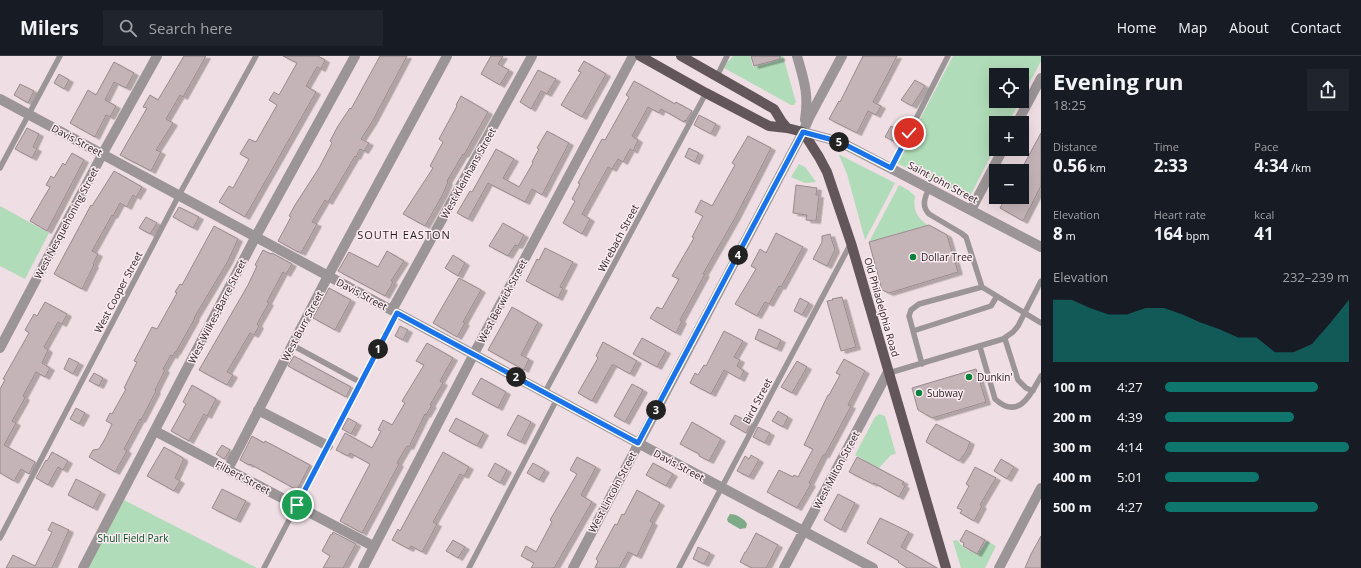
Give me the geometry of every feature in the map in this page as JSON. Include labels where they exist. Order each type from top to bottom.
[{"type":"main road","name":"Saint John Street","points":[[640,56],[769,126],[803,132]]},
{"type":"main road","points":[[681,56],[774,109],[787,128]]},
{"type":"main road","name":"Old Philadelphia Road","points":[[803,132],[827,172],[851,243],[946,568]]},
{"type":"street","name":"West Nesquehoning Street","points":[[0,348],[102,154],[157,56]]},
{"type":"street","name":"West Wilkes-Barre Street","points":[[83,568],[256,236],[355,56]]},
{"type":"street","name":"West Burr Street","points":[[228,469],[328,276],[447,56]]},
{"type":"street","name":"West Kleinhans Street","points":[[394,312],[532,56]]},
{"type":"street","name":"West Berwick Street","points":[[363,568],[373,546],[474,354],[633,56]]},
{"type":"street","points":[[796,56],[807,92],[803,132]]},
{"type":"street","name":"West Lincoln Street","points":[[573,568],[842,56]]},
{"type":"street","points":[[1021,116],[1041,78]]},
{"type":"street","name":"Davis Street","points":[[0,99],[721,488],[874,568]]},
{"type":"street","name":"Saint John Street","points":[[803,132],[833,140],[848,146],[1041,247]]},
{"type":"street","points":[[971,210],[999,156]]},
{"type":"street","name":"West Milton Street","points":[[784,568],[888,372]]},
{"type":"street","points":[[258,410],[328,446]]},
{"type":"street","name":"Filbert Street","points":[[155,431],[373,546]]},
{"type":"street","points":[[999,568],[1041,488]]},
{"type":"lane","points":[[0,168],[60,56]]},
{"type":"lane","name":"West Cooper Street","points":[[0,538],[179,195],[256,56]]},
{"type":"lane","points":[[717,76],[727,56]]},
{"type":"lane","points":[[891,168],[948,56]]},
{"type":"lane","name":"Wirebach Street","points":[[545,392],[706,93]]},
{"type":"lane","points":[[929,188],[924,200],[926,211],[964,235],[982,287],[1041,322]]},
{"type":"lane","name":"Bird Street","points":[[679,568],[851,243]]},
{"type":"lane","points":[[888,372],[922,364],[1005,338],[1013,332],[1041,281]]},
{"type":"lane","points":[[922,364],[909,313],[916,306],[982,287]]},
{"type":"lane","points":[[913,331],[992,306],[997,296]]},
{"type":"lane","name":"West Kleinhans Street","points":[[264,568],[328,446],[394,312]]},
{"type":"lane","points":[[1005,338],[1018,380],[1026,388],[1033,392]]},
{"type":"lane","points":[[292,345],[360,382]]},
{"type":"lane","points":[[980,347],[995,400],[999,404],[1013,407],[1020,405],[1030,397],[1041,376]]},
{"type":"lane","points":[[469,568],[557,399]]},
{"type":"green space","points":[[733,56],[750,56],[753,67],[772,62],[771,56],[783,56],[796,102],[794,105],[791,105],[724,68]]},
{"type":"green space","points":[[953,56],[1041,56],[1041,61],[1029,84],[1029,68],[989,68],[989,108],[1016,108],[1012,116],[989,116],[989,156],[991,156],[970,196],[964,198],[897,163]]},
{"type":"green space","points":[[839,155],[895,183],[865,240],[847,174]]},
{"type":"green space","points":[[799,164],[805,167],[816,182],[805,183],[791,177]]},
{"type":"green space","points":[[899,185],[915,196],[914,205],[916,213],[928,225],[869,242]]},
{"type":"green space","points":[[0,206],[49,233],[25,279],[0,266]]},
{"type":"green space","points":[[879,414],[885,416],[896,454],[891,455],[879,468],[855,455],[875,417]]},
{"type":"green space","name":"Shull Field Park","points":[[120,498],[257,568],[83,568]]},
{"type":"green space","points":[[957,540],[963,547],[977,555],[987,541],[996,546],[985,568],[961,568],[953,541]]},
{"type":"shaded area","points":[[730,514],[744,520],[747,524],[746,528],[740,529],[728,522],[727,519]]},
{"type":"building","points":[[184,56],[206,56],[183,97],[180,95],[166,119],[173,123],[156,150],[161,152],[151,171],[120,155],[147,108],[143,107],[150,95],[158,100]]},
{"type":"building","points":[[283,56],[318,56],[325,60],[321,69],[317,67],[306,86],[316,92],[245,217],[219,202],[229,186],[233,188],[249,159],[240,154],[249,139],[256,142],[277,105],[269,100],[274,92],[279,95],[297,63]]},
{"type":"building","points":[[380,56],[407,56],[372,122],[361,139],[369,143],[364,151],[360,149],[356,157],[355,156],[328,202],[325,200],[312,222],[317,224],[301,253],[298,252],[278,241],[291,217],[289,216],[295,205],[319,168],[332,143],[330,141],[338,126],[350,108],[351,109]]},
{"type":"building","points":[[491,56],[503,56],[498,64],[509,70],[500,85],[481,74]]},
{"type":"building","points":[[751,56],[780,56],[780,59],[754,66]]},
{"type":"building","points":[[863,56],[897,56],[873,102],[881,106],[876,115],[868,111],[857,133],[829,119],[839,101],[840,102]]},
{"type":"building","points":[[584,61],[606,74],[582,117],[561,105],[581,72],[578,71]]},
{"type":"building","points":[[114,62],[134,73],[126,88],[114,82],[105,100],[116,106],[110,117],[106,115],[95,137],[70,123],[88,90],[96,95]]},
{"type":"building","points":[[538,70],[556,79],[547,94],[541,91],[531,109],[520,102]]},
{"type":"building","points":[[59,74],[69,80],[64,89],[54,83]]},
{"type":"building","points":[[915,80],[925,86],[912,106],[901,100]]},
{"type":"building","points":[[634,81],[675,104],[676,102],[692,111],[684,122],[661,109],[659,113],[648,107],[632,136],[638,140],[633,151],[630,149],[623,162],[618,159],[612,169],[608,167],[582,214],[590,219],[582,234],[563,223],[575,201],[572,199],[580,184],[578,183],[602,139],[605,140],[629,97],[626,95]]},
{"type":"building","points":[[20,84],[34,91],[28,103],[14,95]]},
{"type":"building","points":[[461,96],[488,112],[464,155],[463,154],[447,181],[448,182],[443,194],[425,226],[403,214],[433,168],[430,166],[443,142],[439,139]]},
{"type":"building","points":[[699,115],[716,124],[711,134],[694,125]]},
{"type":"building","points":[[891,126],[901,132],[896,142],[885,137]]},
{"type":"building","points":[[27,128],[39,134],[33,147],[37,149],[32,158],[15,149]]},
{"type":"building","points":[[547,131],[569,143],[542,195],[532,189],[525,202],[488,183],[468,219],[457,213],[470,191],[472,192],[496,149],[514,159],[503,178],[519,187],[533,163],[532,162],[539,149],[537,148]]},
{"type":"building","points":[[1041,133],[1041,186],[1023,221],[1000,208],[1002,204],[1029,204],[1029,164],[1024,164]]},
{"type":"building","points":[[748,136],[771,148],[735,218],[703,274],[705,274],[680,320],[682,321],[676,333],[650,318],[657,307],[662,309],[679,279],[672,276],[694,238],[692,237],[703,216],[695,212],[701,200],[712,206],[735,165],[732,163]]},
{"type":"building","points":[[689,148],[699,153],[695,162],[685,157]]},
{"type":"building","points":[[72,153],[84,160],[47,231],[30,221],[50,187],[46,185],[51,176],[54,178],[63,163],[65,165]]},
{"type":"building","points":[[114,171],[142,187],[136,197],[133,195],[127,207],[120,203],[113,216],[112,215],[92,251],[98,254],[82,289],[54,274],[91,205],[92,206]]},
{"type":"building","points":[[796,185],[817,188],[816,195],[819,195],[816,221],[806,220],[807,215],[793,213]]},
{"type":"building","points":[[179,207],[199,217],[193,228],[173,217]]},
{"type":"building","points":[[146,217],[157,223],[150,234],[139,228]]},
{"type":"building","points":[[503,223],[524,235],[518,246],[515,245],[508,256],[489,246]]},
{"type":"building","name":"Dollar Tree","points":[[929,225],[947,235],[958,272],[889,293],[882,290],[869,242]]},
{"type":"building","points":[[214,226],[238,239],[228,261],[194,318],[176,352],[173,356],[171,355],[163,369],[165,370],[155,390],[156,391],[124,449],[127,451],[115,472],[89,457],[93,450],[99,449],[106,437],[112,424],[106,421],[110,413],[112,414],[126,389],[124,388],[137,362],[134,361],[152,327],[157,329],[177,293],[175,292],[180,284],[182,285]]},
{"type":"building","points":[[776,233],[803,247],[781,287],[779,286],[769,304],[765,302],[757,316],[735,304],[756,269],[751,266],[760,249],[766,253]]},
{"type":"building","points":[[830,234],[835,250],[827,266],[813,259],[822,242],[822,236]]},
{"type":"building","points":[[545,248],[573,262],[560,287],[563,288],[558,298],[526,281],[537,259],[539,260]]},
{"type":"building","points":[[263,250],[271,254],[272,253],[292,264],[286,274],[283,272],[267,302],[269,303],[257,324],[259,326],[254,335],[250,333],[227,372],[233,375],[227,385],[199,370],[248,285],[257,266],[255,265]]},
{"type":"building","points":[[387,251],[404,261],[391,281],[393,282],[385,296],[338,271],[349,252],[378,267]]},
{"type":"building","points":[[453,255],[465,263],[458,276],[445,268]]},
{"type":"building","points":[[459,278],[481,290],[463,322],[465,323],[457,337],[433,323]]},
{"type":"building","points":[[329,288],[351,300],[335,330],[313,318]]},
{"type":"building","points":[[842,297],[856,347],[841,351],[827,301]]},
{"type":"building","points":[[800,298],[809,303],[802,315],[794,311]]},
{"type":"building","points":[[45,302],[67,314],[62,324],[58,322],[44,347],[48,350],[42,363],[50,368],[45,377],[36,372],[23,396],[25,398],[12,421],[16,423],[4,445],[35,462],[29,474],[21,469],[14,481],[0,473],[0,389],[5,380],[3,379],[29,333],[25,330],[34,314],[37,316]]},
{"type":"building","points":[[512,307],[538,322],[521,355],[529,359],[524,370],[488,350]]},
{"type":"building","points":[[400,326],[408,330],[403,340],[395,336]]},
{"type":"building","points":[[759,329],[781,340],[777,349],[755,339]]},
{"type":"building","points":[[724,331],[743,341],[734,357],[740,360],[737,366],[744,371],[740,379],[724,370],[711,394],[690,383],[695,373],[698,375],[704,365],[706,366]]},
{"type":"building","points":[[642,338],[666,351],[657,367],[633,354]]},
{"type":"building","points":[[603,342],[637,361],[630,374],[612,365],[592,401],[578,393],[598,358],[596,356]]},
{"type":"building","points":[[427,343],[453,358],[440,381],[443,383],[430,405],[432,405],[426,415],[425,414],[409,447],[407,446],[397,463],[399,464],[362,533],[340,521],[370,464],[350,453],[348,456],[336,450],[345,433],[372,448],[381,431],[378,430],[383,420],[392,425],[405,403],[402,401],[424,365],[416,361]]},
{"type":"building","points":[[294,356],[351,387],[346,397],[288,366]]},
{"type":"building","points":[[69,358],[79,363],[73,374],[64,369]]},
{"type":"building","points":[[844,359],[865,371],[848,405],[851,406],[825,455],[823,455],[809,483],[811,484],[797,508],[767,492],[779,470],[793,477],[794,475],[798,477],[813,449],[804,445],[828,395],[840,375],[836,373]]},
{"type":"building","points":[[797,361],[807,367],[792,393],[781,387]]},
{"type":"building","points":[[976,369],[986,402],[932,418],[918,410],[912,388]]},
{"type":"building","points":[[94,373],[103,378],[99,386],[89,381]]},
{"type":"building","points":[[481,378],[506,392],[498,408],[472,394]]},
{"type":"building","points":[[632,384],[643,390],[625,422],[614,416]]},
{"type":"building","points":[[192,385],[216,399],[207,416],[204,414],[189,441],[171,431],[186,404],[183,402]]},
{"type":"building","points":[[76,408],[85,413],[79,424],[70,419]]},
{"type":"building","points":[[778,411],[788,417],[783,427],[772,421]]},
{"type":"building","points":[[518,415],[531,422],[521,442],[507,435]]},
{"type":"building","points":[[735,415],[751,423],[746,433],[730,424]]},
{"type":"building","points":[[348,418],[357,423],[351,434],[342,429]]},
{"type":"building","points":[[456,418],[484,433],[477,446],[449,431]]},
{"type":"building","points":[[692,422],[721,439],[709,461],[680,444]]},
{"type":"building","points":[[936,424],[970,442],[966,452],[959,461],[926,442]]},
{"type":"building","points":[[758,427],[770,433],[765,443],[753,437]]},
{"type":"building","points":[[252,436],[264,443],[265,441],[310,465],[297,490],[240,460]]},
{"type":"building","points":[[222,445],[230,450],[224,459],[216,454]]},
{"type":"building","points":[[164,447],[183,458],[175,478],[180,481],[174,491],[147,476]]},
{"type":"building","points":[[52,452],[68,461],[63,470],[58,467],[48,485],[36,478]]},
{"type":"building","points":[[443,452],[469,467],[464,476],[460,474],[433,522],[437,524],[422,552],[411,546],[409,549],[392,540],[398,529],[400,531]]},
{"type":"building","points":[[751,455],[759,460],[749,477],[737,471],[745,456],[749,459]]},
{"type":"building","points":[[577,457],[596,467],[581,495],[592,502],[554,568],[531,568],[534,563],[521,556],[526,546],[536,552],[552,522],[550,520],[577,474],[570,470]]},
{"type":"building","points":[[857,457],[904,482],[902,484],[905,486],[899,497],[874,483],[873,484],[849,472]]},
{"type":"building","points":[[1001,459],[1014,467],[1007,479],[994,471]]},
{"type":"building","points":[[495,463],[507,470],[500,483],[488,476]]},
{"type":"building","points":[[533,463],[545,470],[539,480],[527,473]]},
{"type":"building","points":[[653,463],[673,474],[666,486],[646,475]]},
{"type":"building","points":[[975,467],[996,478],[980,505],[982,506],[974,521],[960,513],[962,510],[957,508],[969,486],[966,484]]},
{"type":"building","points":[[76,479],[101,492],[93,508],[68,495]]},
{"type":"building","points":[[222,489],[246,501],[236,520],[212,508]]},
{"type":"building","points":[[637,490],[660,503],[650,521],[653,523],[637,556],[628,552],[619,568],[595,568],[598,561],[596,559],[615,524],[617,525],[622,514],[624,515]]},
{"type":"building","points":[[838,494],[855,503],[841,530],[824,520]]},
{"type":"building","points":[[880,518],[909,532],[901,547],[937,568],[907,568],[898,562],[899,561],[867,543]]},
{"type":"building","points":[[52,522],[69,530],[52,568],[6,568],[13,555],[35,566],[52,532],[48,530]]},
{"type":"building","points":[[966,530],[985,540],[977,554],[963,546],[964,543],[960,541]]},
{"type":"building","points":[[333,532],[356,544],[343,568],[323,568],[330,556],[322,551]]},
{"type":"building","points":[[756,533],[778,545],[766,568],[752,568],[740,562]]},
{"type":"building","points":[[1041,536],[1041,568],[1025,568],[1031,554]]},
{"type":"building","points":[[453,540],[465,547],[458,558],[446,551]]},
{"type":"building","points":[[698,547],[710,553],[704,564],[693,559]]},
{"type":"place","name":"Dollar Tree","points":[[913,257]]},
{"type":"place","name":"Dunkin'","points":[[969,377]]},
{"type":"place","name":"Subway","points":[[919,393]]},
{"type":"district","name":"SOUTH EASTON","points":[[404,234]]},
{"type":"route","points":[[297,505],[397,313],[638,443],[803,132],[833,140],[848,146],[891,168],[909,133]]}]
